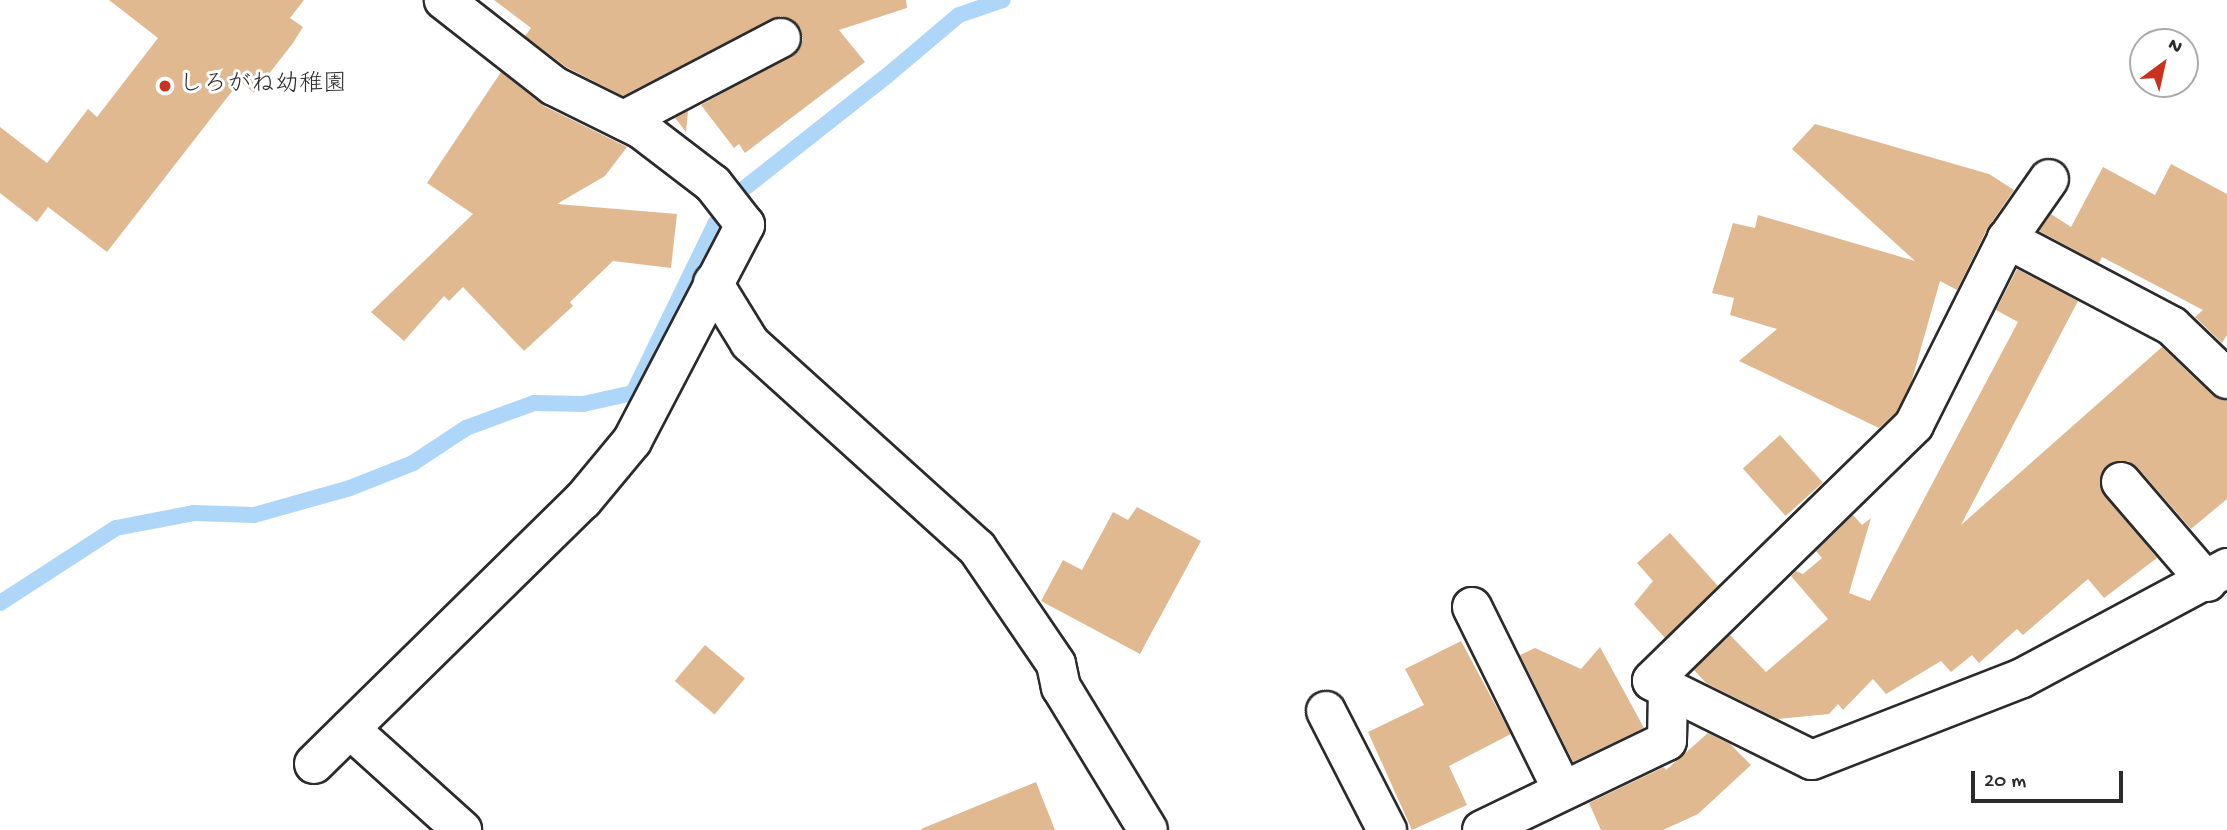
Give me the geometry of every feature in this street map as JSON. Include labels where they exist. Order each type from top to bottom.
[{"type":"street","points":[[314,764],[583,500],[624,451],[745,225],[713,184],[641,129],[554,86],[444,0]]},
{"type":"street","points":[[624,120],[781,38]]},
{"type":"street","points":[[2049,178],[2007,239],[1913,425],[1651,681],[1812,760],[2022,678],[2217,575],[2121,481]]},
{"type":"street","points":[[2007,239],[2172,326],[2227,379]]},
{"type":"street","points":[[713,283],[750,343],[977,548],[1056,664],[1060,687],[1136,827]]},
{"type":"street","points":[[1472,607],[1562,789]]},
{"type":"street","points":[[1482,830],[1562,789],[1667,741],[1668,689]]},
{"type":"street","points":[[1326,711],[1387,830]]},
{"type":"street","points":[[350,729],[462,830]]},
{"type":"building","points":[[109,0],[304,0],[290,18],[303,27],[254,93],[240,81],[107,252],[48,207],[37,222],[0,193],[0,127],[47,163],[88,109],[97,117],[158,38]]},
{"type":"building","points":[[494,0],[906,0],[907,8],[839,30],[865,62],[745,153],[739,144],[734,148],[701,105],[799,50],[803,40],[801,29],[792,19],[781,16],[771,19],[623,96],[566,67],[525,36],[531,28]]},
{"type":"building","points":[[501,72],[544,106],[627,147],[605,176],[557,204],[677,214],[671,268],[613,261],[570,302],[573,306],[524,351],[463,287],[449,301],[444,296],[404,341],[371,312],[473,214],[427,183]]},
{"type":"building","points":[[688,111],[686,132],[675,118]]},
{"type":"building","points":[[1815,124],[1989,174],[2014,190],[1987,229],[1957,290],[1940,281],[1911,383],[1896,412],[1879,428],[1739,361],[1777,329],[1730,315],[1734,298],[1712,293],[1733,223],[1755,228],[1758,215],[1915,261],[1792,149]]},
{"type":"building","points":[[2171,164],[2227,194],[2227,335],[2222,343],[2195,317],[2203,310],[2102,257],[2099,263],[2039,231],[2051,214],[2071,227],[2103,167],[2155,195]]},
{"type":"building","points":[[2017,269],[2078,301],[1961,525],[2162,347],[2212,395],[2227,401],[2227,499],[2191,529],[2138,468],[2128,461],[2116,461],[2106,466],[2101,474],[2100,487],[2157,558],[2104,598],[2088,579],[2023,635],[2017,629],[1979,663],[1972,655],[1951,672],[1941,661],[1886,694],[1873,679],[1843,710],[1838,704],[1829,714],[1778,719],[1706,683],[1694,670],[1730,635],[1766,672],[1828,619],[1791,576],[1796,571],[1803,574],[1822,558],[1816,551],[1853,515],[1862,525],[1871,518],[1849,593],[1870,601],[2018,322],[1996,310]]},
{"type":"building","points":[[1780,435],[1823,483],[1786,516],[1743,468]]},
{"type":"building","points":[[1137,507],[1201,541],[1140,654],[1041,601],[1063,560],[1082,570],[1113,512],[1128,520]]},
{"type":"building","points":[[1670,533],[1718,586],[1665,638],[1634,604],[1653,581],[1637,563]]},
{"type":"building","points":[[1461,641],[1511,734],[1449,766],[1467,805],[1412,830],[1368,732],[1424,705],[1405,669]]},
{"type":"building","points":[[705,645],[745,678],[715,714],[675,681]]},
{"type":"building","points":[[1600,647],[1644,728],[1573,762],[1520,655],[1535,648],[1581,669]]},
{"type":"building","points":[[1708,733],[1730,744],[1751,765],[1698,814],[1663,830],[1601,830],[1589,803],[1664,767],[1666,770]]},
{"type":"building","points":[[1036,782],[1055,830],[921,829]]},
{"type":"waterway","points":[[0,603],[116,528],[194,513],[254,515],[350,488],[413,463],[466,428],[534,403],[583,404],[633,393],[715,224],[741,191],[959,15],[1003,0]]},
{"type":"place","name":"しろがね幼稚園","points":[[165,86]]}]
